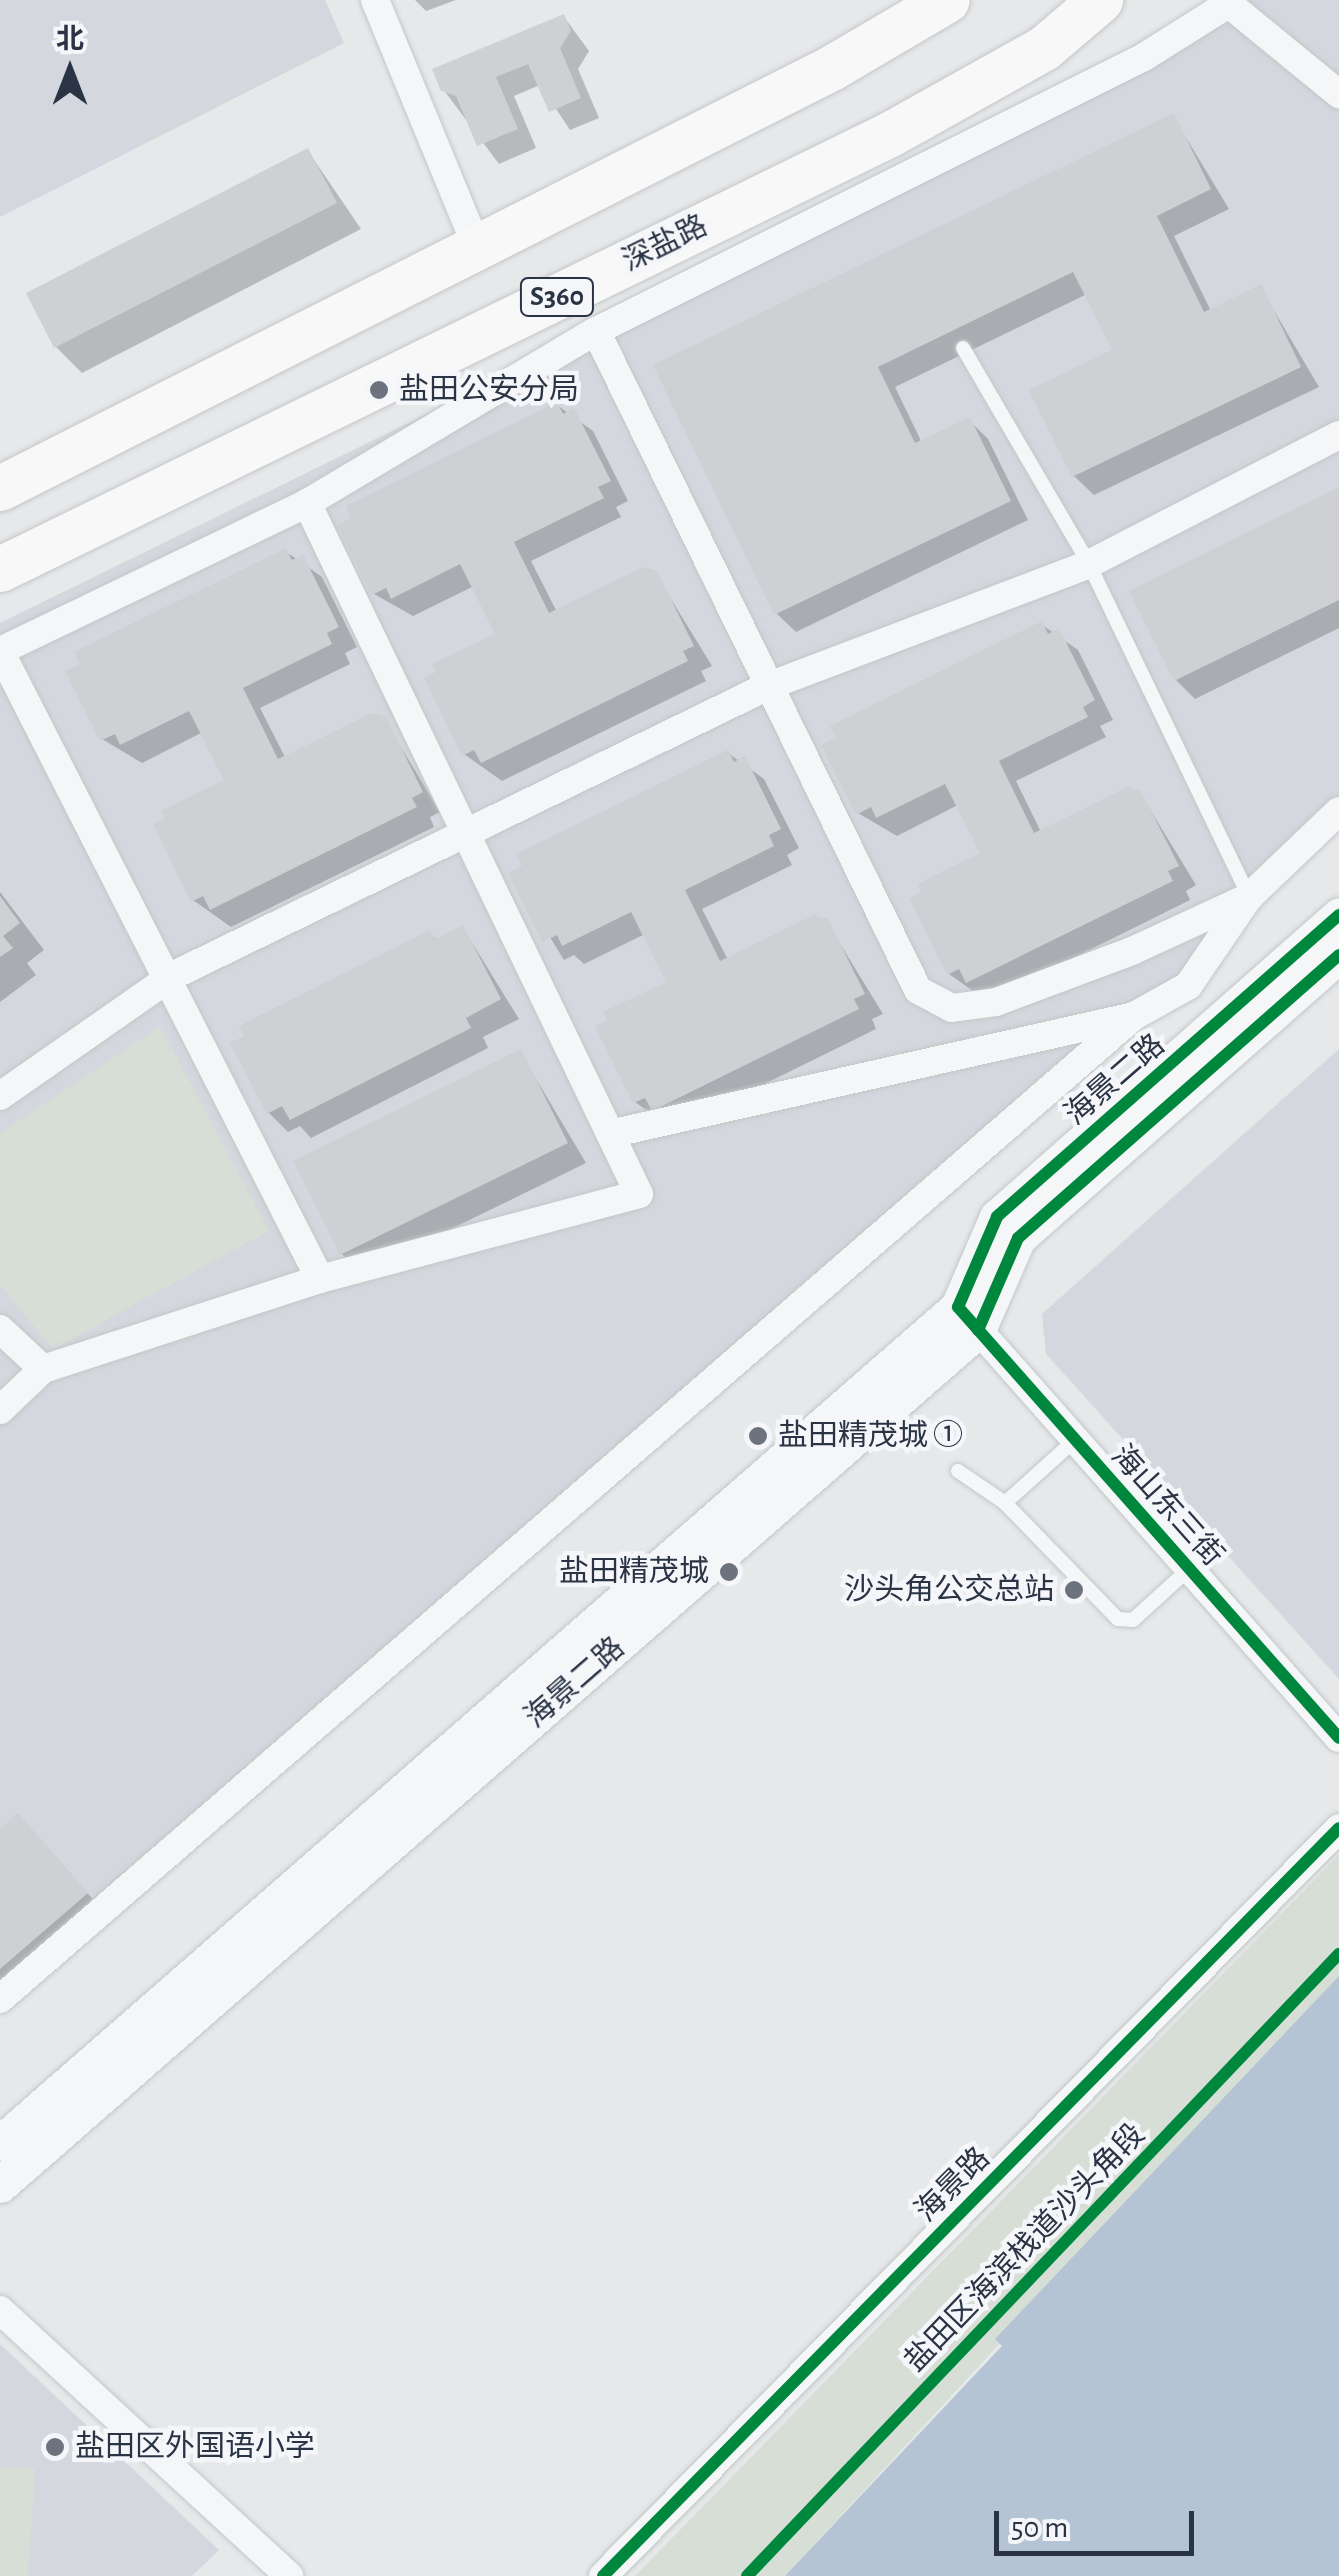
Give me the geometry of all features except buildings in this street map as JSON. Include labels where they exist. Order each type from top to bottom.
[{"type":"main road","name":"S360","points":[[0,488],[477,246],[947,0]]},
{"type":"main road","name":"深盐路","points":[[0,570],[890,134],[1044,48],[1100,0]]},
{"type":"street","points":[[374,0],[477,246]]},
{"type":"street","points":[[320,1279],[172,976],[0,651],[307,502],[596,330],[1144,57],[1226,2],[1339,94]]},
{"type":"street","points":[[596,330],[766,687],[918,990],[952,1008],[996,1002],[1249,897]]},
{"type":"street","points":[[0,1096],[172,976],[766,687],[1089,564],[1339,435]]},
{"type":"street","points":[[0,1410],[43,1369],[320,1279],[640,1194],[470,832],[307,502]]},
{"type":"street","points":[[0,1999],[1134,1016],[1188,986],[1249,897],[1339,811]]},
{"type":"street","name":"海景二路","points":[[0,2143],[968,1319],[997,1217],[1339,916]]},
{"type":"street","name":"海景二路","points":[[0,2185],[968,1319],[1018,1238],[1339,955]]},
{"type":"street","points":[[614,1133],[1134,1016]]},
{"type":"street","name":"海山东三街","points":[[968,1319],[1339,1738]]},
{"type":"street","points":[[0,1330],[43,1369]]},
{"type":"street","name":"海景路","points":[[603,2576],[1339,1828]]},
{"type":"street","points":[[0,2310],[289,2576]]},
{"type":"lane","points":[[964,348],[1089,564],[1249,897]]},
{"type":"lane","points":[[1005,1503],[1075,1440]]},
{"type":"lane","points":[[958,1471],[1005,1503],[1118,1619],[1133,1620],[1189,1569]]},
{"type":"shaded area","points":[[0,0],[325,0],[344,43],[0,217]]},
{"type":"shaded area","points":[[1232,0],[1339,0],[1339,819],[1249,897],[1188,986],[0,1999],[0,623],[596,331]]},
{"type":"shaded area","points":[[160,1026],[269,1231],[53,1349],[0,1285],[0,1133]]},
{"type":"shaded area","points":[[1339,1049],[1339,1679],[1046,1354],[1042,1314]]},
{"type":"shaded area","points":[[1339,1855],[1339,1976],[785,2576],[635,2576]]},
{"type":"shaded area","name":"盐田区外国语小学","points":[[0,2344],[219,2550],[192,2576],[0,2576]]},
{"type":"shaded area","points":[[0,2467],[35,2469],[28,2576],[0,2576]]},
{"type":"water","points":[[1339,1976],[1339,2576],[785,2576],[1002,2346],[995,2339]]},
{"type":"cycle path","points":[[1339,915],[997,1217],[958,1307],[1339,1738]]},
{"type":"cycle path","points":[[978,1330],[1018,1238],[1339,955]]},
{"type":"cycle path","points":[[603,2576],[1339,1828]]},
{"type":"cycle path","name":"盐田区海滨栈道沙头角段","points":[[747,2576],[1339,1954]]},
{"type":"place","name":"盐田公安分局","points":[[379,390]]},
{"type":"place","name":"盐田精茂城 ①","points":[[758,1436]]},
{"type":"place","name":"盐田精茂城","points":[[729,1572]]},
{"type":"place","name":"沙头角公交总站","points":[[1074,1590]]},
{"type":"place","name":"盐田区外国语小学","points":[[55,2447]]}]
